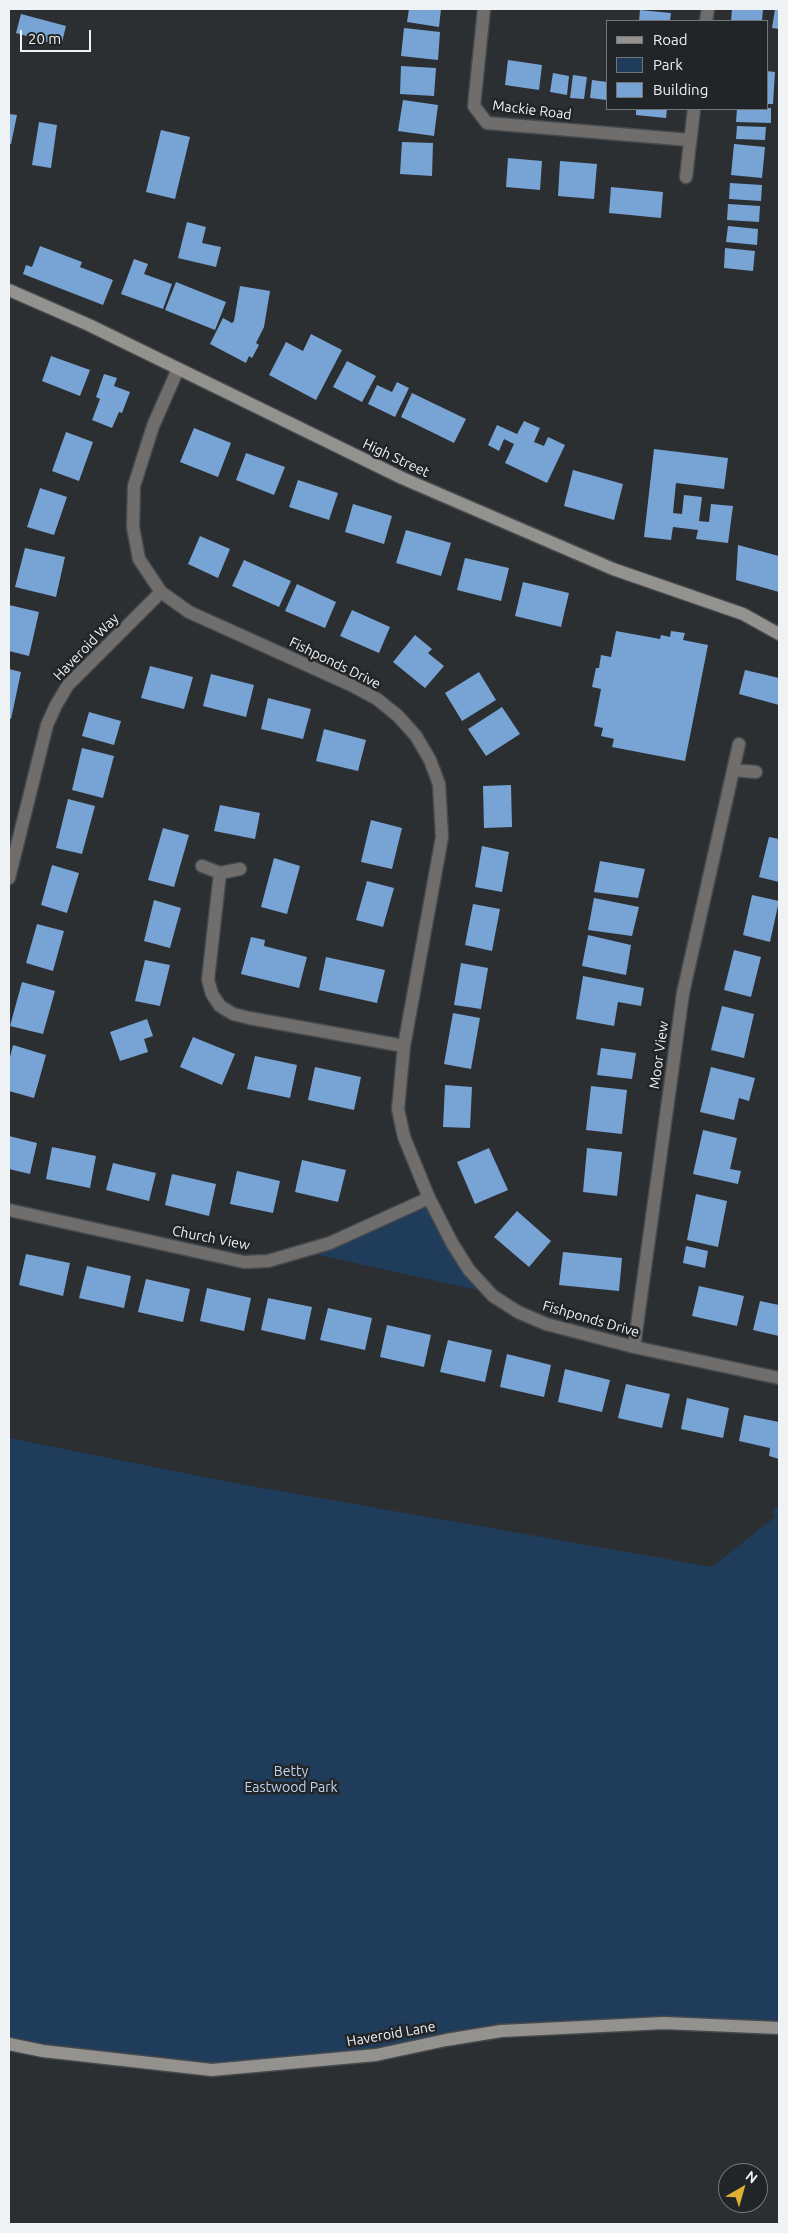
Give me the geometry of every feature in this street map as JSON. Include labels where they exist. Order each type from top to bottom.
[{"type":"street","name":"Mackie Road","points":[[484,9],[474,106],[486,123],[690,140]]},
{"type":"street","points":[[686,177],[694,110]]},
{"type":"street","name":"High Street","points":[[9,290],[178,369],[402,478],[613,569],[743,614],[779,634]]},
{"type":"street","name":"Fishponds Drive","points":[[178,369],[150,434],[134,486],[133,527],[139,559],[161,592],[189,612],[350,684],[377,699],[398,716],[416,736],[430,760],[439,784],[442,837],[404,1046],[398,1108],[404,1137],[429,1198],[469,1270],[493,1296],[518,1312],[546,1324],[634,1347],[779,1378]]},
{"type":"street","name":"Haveroid Way","points":[[9,878],[47,725],[56,705],[68,685],[161,592]]},
{"type":"street","name":"Moor View","points":[[634,1347],[683,993],[738,744]]},
{"type":"street","points":[[733,770],[756,772]]},
{"type":"street","points":[[202,866],[220,873],[240,869]]},
{"type":"street","points":[[220,873],[208,980],[212,994],[220,1006],[233,1014],[249,1018],[404,1046]]},
{"type":"street","name":"Church View","points":[[9,1210],[244,1262],[268,1261],[330,1243],[429,1198]]},
{"type":"street","name":"Haveroid Lane","points":[[9,2044],[43,2051],[212,2070],[376,2055],[446,2040],[501,2031],[664,2023],[779,2028]]},
{"type":"green space","points":[[426,1203],[482,1291],[310,1253]]},
{"type":"green space","name":"Betty Eastwood Park","points":[[9,1438],[229,1482],[712,1567],[775,1517],[772,1509],[779,1506],[779,2028],[664,2023],[446,2040],[212,2070],[9,2044]]},
{"type":"building","points":[[409,9],[441,9],[439,27],[407,22]]},
{"type":"building","points":[[732,9],[763,9],[762,20],[731,20]]},
{"type":"building","points":[[775,9],[779,9],[779,29],[772,28]]},
{"type":"building","points":[[640,10],[671,13],[670,20],[639,20]]},
{"type":"building","points":[[21,14],[66,26],[61,46],[16,33]]},
{"type":"building","points":[[404,28],[440,32],[438,60],[401,56]]},
{"type":"building","points":[[508,60],[542,65],[539,90],[505,85]]},
{"type":"building","points":[[401,66],[436,68],[434,96],[400,94]]},
{"type":"building","points":[[768,71],[775,72],[773,104],[768,104]]},
{"type":"building","points":[[553,73],[569,76],[567,95],[550,92]]},
{"type":"building","points":[[573,75],[587,77],[584,99],[570,98]]},
{"type":"building","points":[[592,80],[606,82],[606,100],[590,98]]},
{"type":"building","points":[[403,100],[438,105],[434,136],[398,131]]},
{"type":"building","points":[[768,108],[771,108],[771,123],[736,122],[737,110],[768,110]]},
{"type":"building","points":[[636,110],[667,110],[666,118],[636,115]]},
{"type":"building","points":[[9,114],[17,115],[11,144],[9,144]]},
{"type":"building","points":[[39,122],[57,125],[51,168],[32,165]]},
{"type":"building","points":[[737,126],[766,127],[765,140],[736,139]]},
{"type":"building","points":[[161,130],[190,137],[175,199],[146,192]]},
{"type":"building","points":[[402,142],[433,143],[432,176],[400,174]]},
{"type":"building","points":[[734,144],[765,147],[762,178],[731,175]]},
{"type":"building","points":[[508,158],[542,161],[540,190],[506,187]]},
{"type":"building","points":[[560,161],[597,164],[594,199],[558,196]]},
{"type":"building","points":[[730,183],[762,185],[761,201],[729,199]]},
{"type":"building","points":[[611,187],[663,192],[661,218],[609,213]]},
{"type":"building","points":[[728,204],[760,206],[759,222],[727,220]]},
{"type":"building","points":[[187,222],[206,227],[202,243],[221,247],[216,267],[178,258]]},
{"type":"building","points":[[728,226],[758,229],[757,245],[726,242]]},
{"type":"building","points":[[40,246],[82,262],[80,267],[113,280],[103,305],[23,274],[26,265],[32,267]]},
{"type":"building","points":[[725,248],[755,251],[753,271],[724,268]]},
{"type":"building","points":[[134,259],[148,264],[144,274],[172,284],[163,309],[121,294]]},
{"type":"building","points":[[176,282],[226,302],[215,330],[165,310]]},
{"type":"building","points":[[240,286],[270,291],[264,327],[256,343],[259,345],[252,358],[249,356],[246,363],[210,344],[223,318],[232,323],[234,321]]},
{"type":"building","points":[[311,334],[342,350],[316,400],[269,375],[286,342],[303,351]]},
{"type":"building","points":[[51,356],[90,370],[80,396],[42,381]]},
{"type":"building","points":[[347,361],[376,376],[362,402],[333,387]]},
{"type":"building","points":[[104,374],[117,378],[114,386],[130,392],[122,413],[119,412],[112,428],[92,420],[100,399],[96,397]]},
{"type":"building","points":[[397,382],[409,388],[395,417],[368,404],[377,385],[392,392]]},
{"type":"building","points":[[412,393],[466,419],[454,443],[401,417]]},
{"type":"building","points":[[524,421],[540,428],[534,442],[544,446],[548,437],[565,445],[547,483],[505,463],[514,444],[504,439],[499,451],[488,445],[497,425],[517,434]]},
{"type":"building","points":[[194,428],[231,443],[218,477],[180,462]]},
{"type":"building","points":[[66,432],[93,442],[79,481],[52,471]]},
{"type":"building","points":[[654,449],[728,458],[724,489],[676,483],[673,513],[682,514],[684,495],[702,497],[699,521],[709,522],[711,504],[733,506],[728,543],[696,539],[698,530],[673,527],[671,540],[644,537]]},
{"type":"building","points":[[246,453],[285,467],[274,495],[236,480]]},
{"type":"building","points":[[573,470],[623,484],[614,520],[564,506]]},
{"type":"building","points":[[298,480],[338,493],[329,520],[289,507]]},
{"type":"building","points":[[40,488],[67,497],[54,535],[27,527]]},
{"type":"building","points":[[353,504],[392,516],[384,544],[345,532]]},
{"type":"building","points":[[406,530],[451,543],[441,576],[396,563]]},
{"type":"building","points":[[200,536],[230,549],[218,578],[188,564]]},
{"type":"building","points":[[738,545],[779,556],[779,592],[736,580]]},
{"type":"building","points":[[25,548],[65,557],[56,597],[15,587]]},
{"type":"building","points":[[465,558],[509,568],[501,601],[457,590]]},
{"type":"building","points":[[244,560],[291,581],[279,607],[232,586]]},
{"type":"building","points":[[523,582],[569,593],[561,627],[515,616]]},
{"type":"building","points":[[297,584],[336,602],[325,628],[285,611]]},
{"type":"building","points":[[9,605],[39,612],[29,656],[9,651]]},
{"type":"building","points":[[352,610],[390,627],[379,653],[340,636]]},
{"type":"building","points":[[616,631],[660,639],[661,635],[670,637],[671,631],[685,633],[683,640],[708,645],[685,761],[612,747],[614,739],[601,736],[603,728],[594,726],[601,689],[592,687],[596,668],[599,668],[601,655],[611,657]]},
{"type":"building","points":[[415,635],[432,649],[428,653],[444,666],[425,688],[393,662]]},
{"type":"building","points":[[150,666],[193,677],[184,709],[141,698]]},
{"type":"building","points":[[9,669],[21,672],[11,719],[9,718]]},
{"type":"building","points":[[745,670],[779,678],[779,705],[739,694]]},
{"type":"building","points":[[479,672],[496,700],[462,721],[445,693]]},
{"type":"building","points":[[211,674],[254,685],[246,717],[203,706]]},
{"type":"building","points":[[268,698],[311,709],[303,739],[261,729]]},
{"type":"building","points":[[502,707],[520,734],[486,756],[468,729]]},
{"type":"building","points":[[89,712],[121,721],[114,745],[82,736]]},
{"type":"building","points":[[324,729],[366,740],[358,771],[316,761]]},
{"type":"building","points":[[82,748],[114,756],[103,798],[72,790]]},
{"type":"building","points":[[511,785],[512,827],[484,828],[483,786]]},
{"type":"building","points":[[68,799],[95,806],[82,854],[56,848]]},
{"type":"building","points":[[220,805],[260,813],[255,839],[214,831]]},
{"type":"building","points":[[371,820],[402,828],[392,869],[361,862]]},
{"type":"building","points":[[163,828],[189,835],[174,887],[148,880]]},
{"type":"building","points":[[769,837],[779,839],[779,882],[759,877]]},
{"type":"building","points":[[482,846],[509,852],[502,892],[475,887]]},
{"type":"building","points":[[274,858],[300,866],[287,914],[261,907]]},
{"type":"building","points":[[600,861],[645,869],[638,898],[594,892]]},
{"type":"building","points":[[52,865],[79,873],[67,913],[41,905]]},
{"type":"building","points":[[367,881],[394,888],[383,927],[356,920]]},
{"type":"building","points":[[752,895],[779,901],[770,942],[743,935]]},
{"type":"building","points":[[594,898],[639,907],[632,936],[588,930]]},
{"type":"building","points":[[154,900],[181,908],[170,948],[144,941]]},
{"type":"building","points":[[473,904],[500,909],[492,951],[465,945]]},
{"type":"building","points":[[37,924],[64,931],[53,971],[26,963]]},
{"type":"building","points":[[588,935],[631,945],[626,975],[582,966]]},
{"type":"building","points":[[251,937],[265,940],[264,946],[307,957],[299,988],[241,974]]},
{"type":"building","points":[[734,950],[761,957],[751,997],[724,990]]},
{"type":"building","points":[[326,957],[385,970],[377,1003],[319,990]]},
{"type":"building","points":[[145,960],[170,965],[160,1006],[135,1001]]},
{"type":"building","points":[[461,963],[488,968],[481,1009],[454,1005]]},
{"type":"building","points":[[583,976],[644,988],[641,1006],[618,1002],[614,1026],[576,1019]]},
{"type":"building","points":[[22,982],[55,991],[43,1034],[10,1026]]},
{"type":"building","points":[[722,1006],[754,1014],[744,1058],[711,1050]]},
{"type":"building","points":[[453,1013],[480,1018],[471,1069],[444,1064]]},
{"type":"building","points":[[147,1019],[153,1036],[144,1039],[148,1052],[120,1061],[110,1032]]},
{"type":"building","points":[[193,1037],[235,1054],[222,1085],[180,1067]]},
{"type":"building","points":[[13,1045],[46,1055],[34,1098],[9,1091],[9,1061]]},
{"type":"building","points":[[601,1048],[636,1053],[632,1079],[597,1075]]},
{"type":"building","points":[[255,1056],[297,1065],[290,1098],[247,1089]]},
{"type":"building","points":[[315,1067],[361,1077],[354,1110],[308,1100]]},
{"type":"building","points":[[711,1067],[755,1078],[749,1101],[739,1098],[734,1120],[700,1112]]},
{"type":"building","points":[[445,1085],[472,1087],[470,1128],[443,1127]]},
{"type":"building","points":[[591,1086],[627,1090],[622,1134],[586,1130]]},
{"type":"building","points":[[703,1130],[737,1138],[730,1169],[741,1171],[738,1184],[693,1174]]},
{"type":"building","points":[[9,1136],[37,1143],[30,1174],[9,1169]]},
{"type":"building","points":[[52,1147],[96,1156],[90,1188],[46,1179]]},
{"type":"building","points":[[489,1148],[508,1190],[475,1204],[457,1162]]},
{"type":"building","points":[[587,1148],[622,1152],[617,1196],[583,1192]]},
{"type":"building","points":[[302,1160],[346,1170],[338,1202],[295,1192]]},
{"type":"building","points":[[113,1163],[156,1173],[149,1201],[106,1190]]},
{"type":"building","points":[[237,1171],[280,1181],[273,1213],[230,1204]]},
{"type":"building","points":[[172,1174],[216,1184],[209,1216],[165,1205]]},
{"type":"building","points":[[696,1194],[727,1201],[718,1247],[687,1240]]},
{"type":"building","points":[[517,1211],[551,1241],[529,1267],[494,1237]]},
{"type":"building","points":[[686,1246],[708,1251],[705,1268],[683,1263]]},
{"type":"building","points":[[563,1252],[622,1258],[619,1291],[559,1285]]},
{"type":"building","points":[[26,1254],[70,1263],[63,1296],[19,1285]]},
{"type":"building","points":[[87,1266],[131,1276],[124,1308],[79,1298]]},
{"type":"building","points":[[146,1279],[190,1289],[183,1322],[138,1312]]},
{"type":"building","points":[[699,1286],[744,1296],[737,1326],[692,1316]]},
{"type":"building","points":[[207,1288],[251,1298],[244,1331],[200,1321]]},
{"type":"building","points":[[268,1298],[312,1307],[305,1340],[261,1330]]},
{"type":"building","points":[[760,1301],[779,1305],[779,1336],[753,1330]]},
{"type":"building","points":[[328,1308],[372,1318],[365,1350],[320,1340]]},
{"type":"building","points":[[387,1325],[431,1335],[424,1367],[380,1357]]},
{"type":"building","points":[[448,1340],[492,1350],[485,1382],[440,1372]]},
{"type":"building","points":[[507,1354],[551,1365],[544,1397],[500,1387]]},
{"type":"building","points":[[565,1369],[610,1380],[602,1412],[558,1402]]},
{"type":"building","points":[[626,1384],[670,1394],[662,1428],[618,1418]]},
{"type":"building","points":[[687,1398],[729,1408],[723,1438],[681,1429]]},
{"type":"building","points":[[744,1415],[779,1422],[779,1459],[769,1456],[770,1448],[739,1441]]}]
